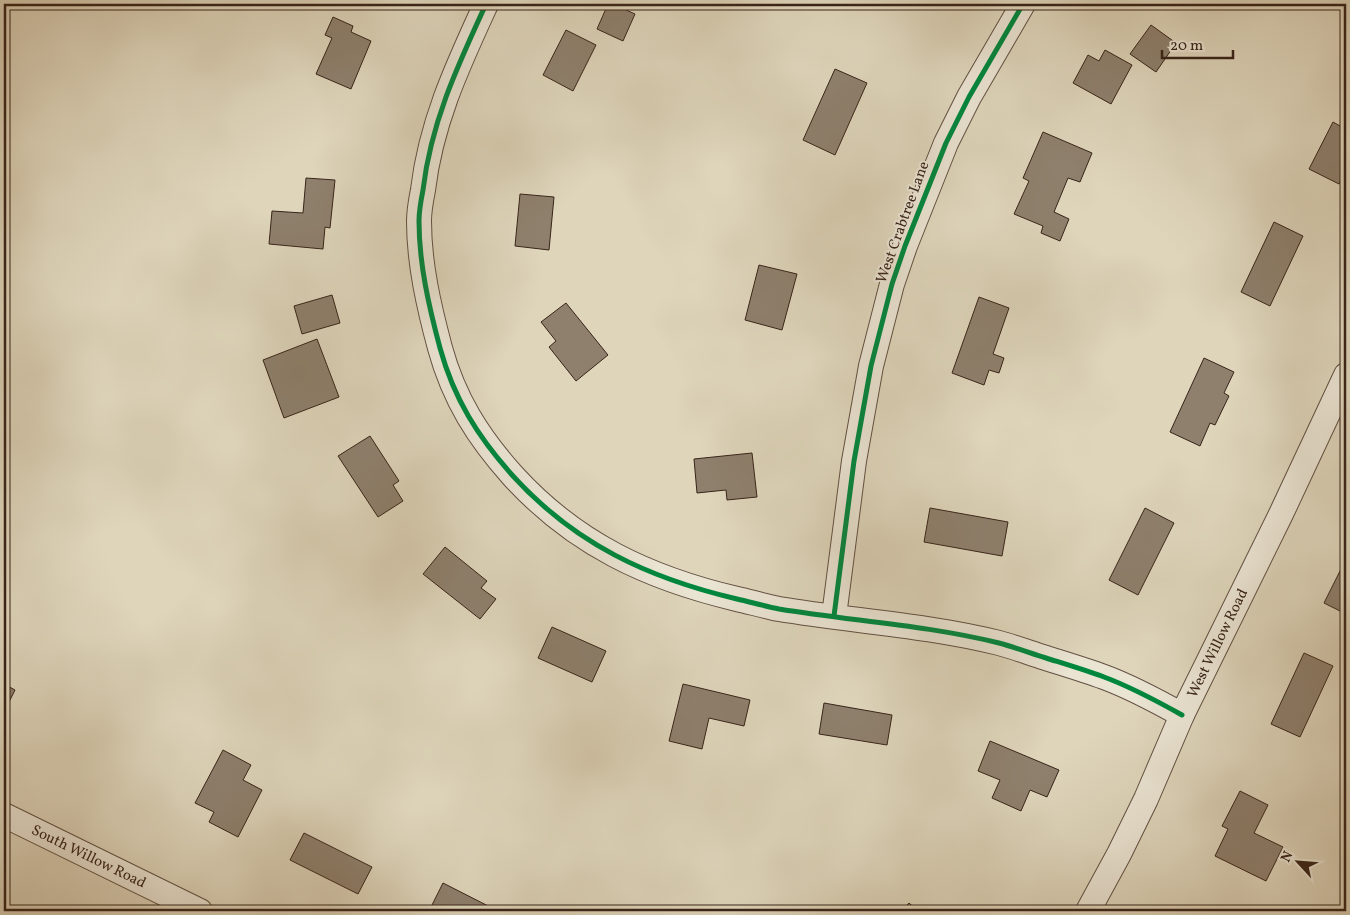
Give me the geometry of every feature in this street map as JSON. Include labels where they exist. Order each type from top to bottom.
[{"type":"street","points":[[486,4],[452,76],[436,120],[426,164],[421,200],[419,219],[421,251],[430,309],[447,375],[452,386],[475,428],[494,455],[535,500],[591,542],[666,579],[702,590],[777,608],[932,630],[1000,643],[1105,677],[1182,715]]},
{"type":"street","name":"West Crabtree Lane","points":[[834,616],[854,461],[871,366],[892,284],[904,246],[946,143],[969,97],[1023,4]]},
{"type":"street","name":"West Willow Road","points":[[1088,911],[1123,846],[1182,715],[1281,514],[1346,375]]},
{"type":"street","name":"South Willow Road","points":[[4,815],[200,911]]},
{"type":"building","points":[[608,4],[613,4],[635,14],[623,41],[597,29]]},
{"type":"building","points":[[333,17],[353,26],[351,32],[371,41],[351,89],[316,74],[332,38],[325,35]]},
{"type":"building","points":[[1151,25],[1176,43],[1156,72],[1130,54]]},
{"type":"building","points":[[566,30],[596,45],[573,91],[543,75]]},
{"type":"building","points":[[1105,50],[1132,65],[1111,104],[1073,83],[1088,55],[1099,61]]},
{"type":"building","points":[[835,69],[867,83],[835,155],[803,140]]},
{"type":"building","points":[[1346,114],[1346,169],[1339,184],[1309,169],[1333,122],[1340,126]]},
{"type":"building","points":[[1043,132],[1092,153],[1080,182],[1068,178],[1054,212],[1069,219],[1060,241],[1041,233],[1043,226],[1014,214],[1029,181],[1023,178]]},
{"type":"building","points":[[306,178],[335,180],[330,228],[325,227],[323,249],[269,244],[272,211],[303,213]]},
{"type":"building","points":[[520,194],[554,197],[549,250],[515,246]]},
{"type":"building","points":[[1274,222],[1303,236],[1270,306],[1241,292]]},
{"type":"building","points":[[759,265],[797,274],[782,330],[745,320]]},
{"type":"building","points":[[332,295],[340,323],[302,334],[294,306]]},
{"type":"building","points":[[979,297],[1009,308],[993,354],[1004,358],[999,373],[989,370],[984,385],[952,373]]},
{"type":"building","points":[[566,303],[608,355],[576,381],[549,347],[556,341],[541,322]]},
{"type":"building","points":[[317,339],[339,397],[284,418],[263,360]]},
{"type":"building","points":[[1204,358],[1234,372],[1224,393],[1229,396],[1215,425],[1210,423],[1200,446],[1170,432]]},
{"type":"building","points":[[370,436],[399,481],[393,485],[403,501],[378,517],[338,456]]},
{"type":"building","points":[[752,453],[757,497],[727,500],[726,490],[697,493],[694,459]]},
{"type":"building","points":[[930,508],[1008,522],[1002,556],[924,542]]},
{"type":"building","points":[[1145,508],[1174,523],[1138,595],[1109,580]]},
{"type":"building","points":[[445,547],[487,581],[481,588],[496,599],[480,619],[423,574]]},
{"type":"building","points":[[1346,559],[1346,614],[1324,603]]},
{"type":"building","points":[[552,627],[606,651],[592,682],[538,658]]},
{"type":"building","points":[[1304,653],[1333,666],[1300,737],[1271,724]]},
{"type":"building","points":[[4,684],[15,690],[4,712]]},
{"type":"building","points":[[683,684],[750,700],[744,726],[709,718],[702,749],[669,741]]},
{"type":"building","points":[[824,703],[892,715],[887,745],[819,734]]},
{"type":"building","points":[[990,741],[1059,770],[1047,797],[1030,790],[1021,811],[992,798],[1000,780],[978,771]]},
{"type":"building","points":[[223,750],[251,765],[243,780],[262,790],[238,837],[209,822],[214,812],[195,803]]},
{"type":"building","points":[[1240,791],[1268,805],[1254,833],[1283,847],[1266,881],[1215,856],[1228,829],[1222,826]]},
{"type":"building","points":[[304,833],[372,867],[358,894],[290,860]]},
{"type":"building","points":[[443,883],[498,911],[429,911]]},
{"type":"building","points":[[909,903],[918,911],[901,911]]},
{"type":"cycle path","points":[[486,4],[447,94],[432,141],[420,205],[419,237],[429,301],[440,348],[452,384],[478,432],[513,476],[537,500],[588,539],[643,569],[673,580],[779,609],[917,627],[999,643],[1114,681],[1144,694],[1182,715]]},
{"type":"cycle path","points":[[834,616],[854,461],[871,366],[892,284],[946,143],[969,97],[1023,4]]}]
